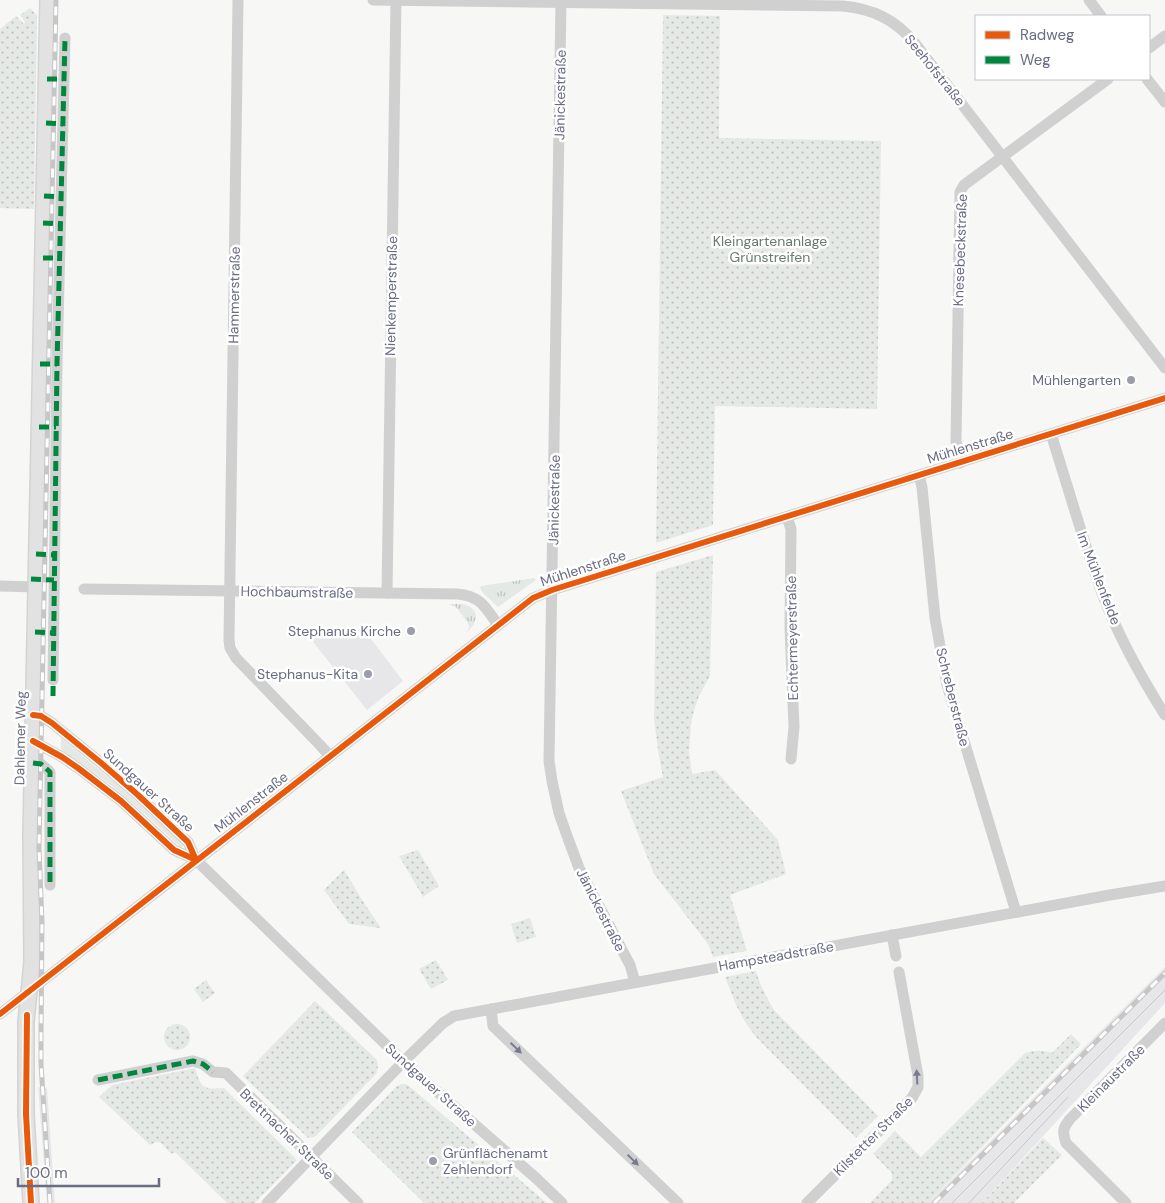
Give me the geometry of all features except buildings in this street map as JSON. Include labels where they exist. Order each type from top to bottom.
[{"type":"main road","name":"Dahlemer Weg","points":[[31,1203],[26,1114],[26,1022],[32,962],[31,834],[48,0]]},
{"type":"street","name":"Hammerstraße","points":[[238,0],[229,640],[233,654],[330,756]]},
{"type":"street","name":"Seehofstraße","points":[[373,0],[821,3],[867,10],[888,20],[914,42],[1165,368]]},
{"type":"street","name":"Nienkemperstraße","points":[[387,593],[396,0]]},
{"type":"street","points":[[1089,0],[1100,15]]},
{"type":"street","name":"Jänickestraße","points":[[561,1],[550,762],[554,789],[566,833],[579,868],[630,965],[635,982]]},
{"type":"street","points":[[1150,47],[1165,36]]},
{"type":"street","points":[[53,680],[57,364],[65,38]]},
{"type":"street","points":[[47,79],[63,79]]},
{"type":"street","name":"Knesebeckstraße","points":[[960,463],[956,441],[960,194],[962,187],[1107,80]]},
{"type":"street","points":[[1148,80],[1165,102]]},
{"type":"street","points":[[46,123],[63,124]]},
{"type":"street","points":[[44,196],[61,198]]},
{"type":"street","points":[[44,223],[60,224]]},
{"type":"street","points":[[43,258],[59,258]]},
{"type":"street","points":[[40,364],[57,364]]},
{"type":"street","name":"Mühlenstraße","points":[[0,1014],[533,598],[552,590],[1165,398]]},
{"type":"street","points":[[39,427],[56,427]]},
{"type":"street","name":"Im Mühlenfelde","points":[[1051,434],[1105,600],[1128,649],[1165,715]]},
{"type":"street","name":"Schreberstraße","points":[[919,476],[922,487],[934,618],[947,685],[1016,912]]},
{"type":"street","name":"Echtermeyerstraße","points":[[787,517],[791,529],[790,628],[794,727],[791,759]]},
{"type":"street","points":[[36,554],[55,555]]},
{"type":"street","points":[[0,586],[36,587]]},
{"type":"street","name":"Hochbaumstraße","points":[[84,589],[468,595],[474,597],[482,604],[498,625]]},
{"type":"street","points":[[35,632],[53,633]]},
{"type":"street","name":"Sundgauer Straße","points":[[34,715],[41,716],[52,723],[138,795],[188,842],[196,860]]},
{"type":"street","name":"Sundgauer Straße","points":[[33,741],[62,757],[121,801],[174,850],[196,860],[439,1094],[562,1203]]},
{"type":"street","name":"Dahlemer Weg","points":[[33,763],[40,764],[50,772],[50,885]]},
{"type":"street","name":"Hampsteadstraße","points":[[267,1203],[404,1061],[443,1023],[454,1016],[1165,886]]},
{"type":"street","points":[[892,935],[896,956]]},
{"type":"street","name":"Kilstetter Straße","points":[[807,1203],[912,1098],[918,1087],[918,1076],[899,972]]},
{"type":"street","points":[[491,1009],[493,1026],[678,1203]]},
{"type":"street","name":"Kleinaustraße","points":[[1126,1203],[1066,1143],[1063,1135],[1064,1127],[1165,1023]]},
{"type":"street","name":"Brettnacher Straße","points":[[98,1080],[193,1062],[203,1064],[213,1072],[226,1074],[358,1203]]},
{"type":"shaded area","name":"Stephanus-Kita","points":[[368,635],[403,681],[367,710],[310,638]]},
{"type":"shaded area","points":[[1165,967],[1165,1003],[982,1203],[928,1203]]},
{"type":"shaded area","points":[[38,1087],[47,1088],[55,1203],[47,1203]]},
{"type":"green space","points":[[30,8],[37,15],[34,209],[0,208],[0,29],[16,16],[24,24],[25,22],[20,15]]},
{"type":"green space","name":"Kleingartenanlage Grünstreifen","points":[[663,15],[720,16],[719,138],[881,141],[877,409],[715,406],[713,525],[656,543]]},
{"type":"green space","points":[[713,555],[710,676],[699,696],[691,724],[689,752],[692,774],[715,770],[778,840],[786,874],[730,895],[747,951],[713,957],[708,944],[654,874],[621,791],[663,777],[654,719],[656,572]]},
{"type":"green space","points":[[534,578],[536,580],[498,607],[480,588],[481,586]]},
{"type":"green space","points":[[449,604],[464,604],[474,610],[476,614],[475,621],[467,632],[468,623],[456,607]]},
{"type":"green space","points":[[61,738],[118,785],[184,845],[181,848],[123,796],[61,750]]},
{"type":"green space","points":[[418,850],[439,886],[423,897],[399,856]]},
{"type":"green space","points":[[344,870],[381,928],[349,924],[324,890]]},
{"type":"green space","points":[[530,918],[536,937],[517,943],[511,924]]},
{"type":"green space","points":[[436,960],[448,980],[431,989],[419,969]]},
{"type":"green space","points":[[756,971],[774,1010],[878,1116],[856,1138],[755,1036],[744,1020],[725,977]]},
{"type":"green space","points":[[206,980],[215,993],[203,1002],[194,989]]},
{"type":"green space","points":[[315,1001],[377,1060],[378,1067],[376,1074],[316,1136],[308,1138],[243,1076]]},
{"type":"green space","points":[[177,1024],[186,1028],[190,1037],[186,1046],[177,1050],[168,1046],[164,1037],[168,1028]]},
{"type":"green space","points":[[1071,1034],[1081,1044],[928,1203],[870,1203],[892,1180],[892,1173],[873,1154],[895,1131],[921,1157],[1025,1053],[1045,1051],[1052,1053]]},
{"type":"green space","points":[[195,1068],[201,1084],[211,1089],[224,1088],[297,1160],[255,1203],[227,1203],[175,1152],[171,1154],[161,1143],[156,1142],[150,1145],[99,1097],[112,1085]]},
{"type":"green space","points":[[401,1084],[409,1086],[547,1203],[424,1203],[352,1132]]},
{"type":"green space","points":[[1043,1138],[1062,1155],[1014,1203],[982,1203]]},
{"type":"tram line","points":[[952,1203],[1165,990]]},
{"type":"tram line","points":[[969,1203],[1068,1097]]},
{"type":"railway","points":[[50,1203],[41,1064],[42,922],[39,848],[56,0]]},
{"type":"railway","points":[[934,1203],[1165,973]]},
{"type":"marked path","points":[[53,696],[57,364],[65,38]]},
{"type":"marked path","points":[[47,79],[63,79]]},
{"type":"marked path","points":[[46,123],[63,124]]},
{"type":"marked path","points":[[44,196],[61,197]]},
{"type":"marked path","points":[[43,223],[60,224]]},
{"type":"marked path","points":[[43,258],[59,258]]},
{"type":"marked path","points":[[40,364],[57,364]]},
{"type":"marked path","points":[[39,427],[56,427]]},
{"type":"marked path","points":[[36,554],[55,555]]},
{"type":"marked path","points":[[31,579],[54,580]]},
{"type":"marked path","points":[[35,632],[53,633]]},
{"type":"marked path","points":[[33,763],[41,764],[50,772],[50,885]]},
{"type":"marked path","points":[[98,1080],[193,1061],[203,1064],[213,1072]]},
{"type":"cycle path","points":[[0,1014],[533,598],[552,590],[1165,398]]},
{"type":"cycle path","points":[[33,715],[41,716],[52,723],[138,795],[188,842],[196,860]]},
{"type":"cycle path","points":[[33,741],[62,757],[121,801],[174,850],[196,860]]},
{"type":"cycle path","points":[[27,1015],[26,1114],[31,1203]]},
{"type":"place","name":"Mühlengarten","points":[[1131,380]]},
{"type":"place","name":"Stephanus Kirche","points":[[411,631]]},
{"type":"place","name":"Stephanus-Kita","points":[[368,674]]},
{"type":"place","name":"Grünflächenamt Zehlendorf","points":[[433,1161]]}]
